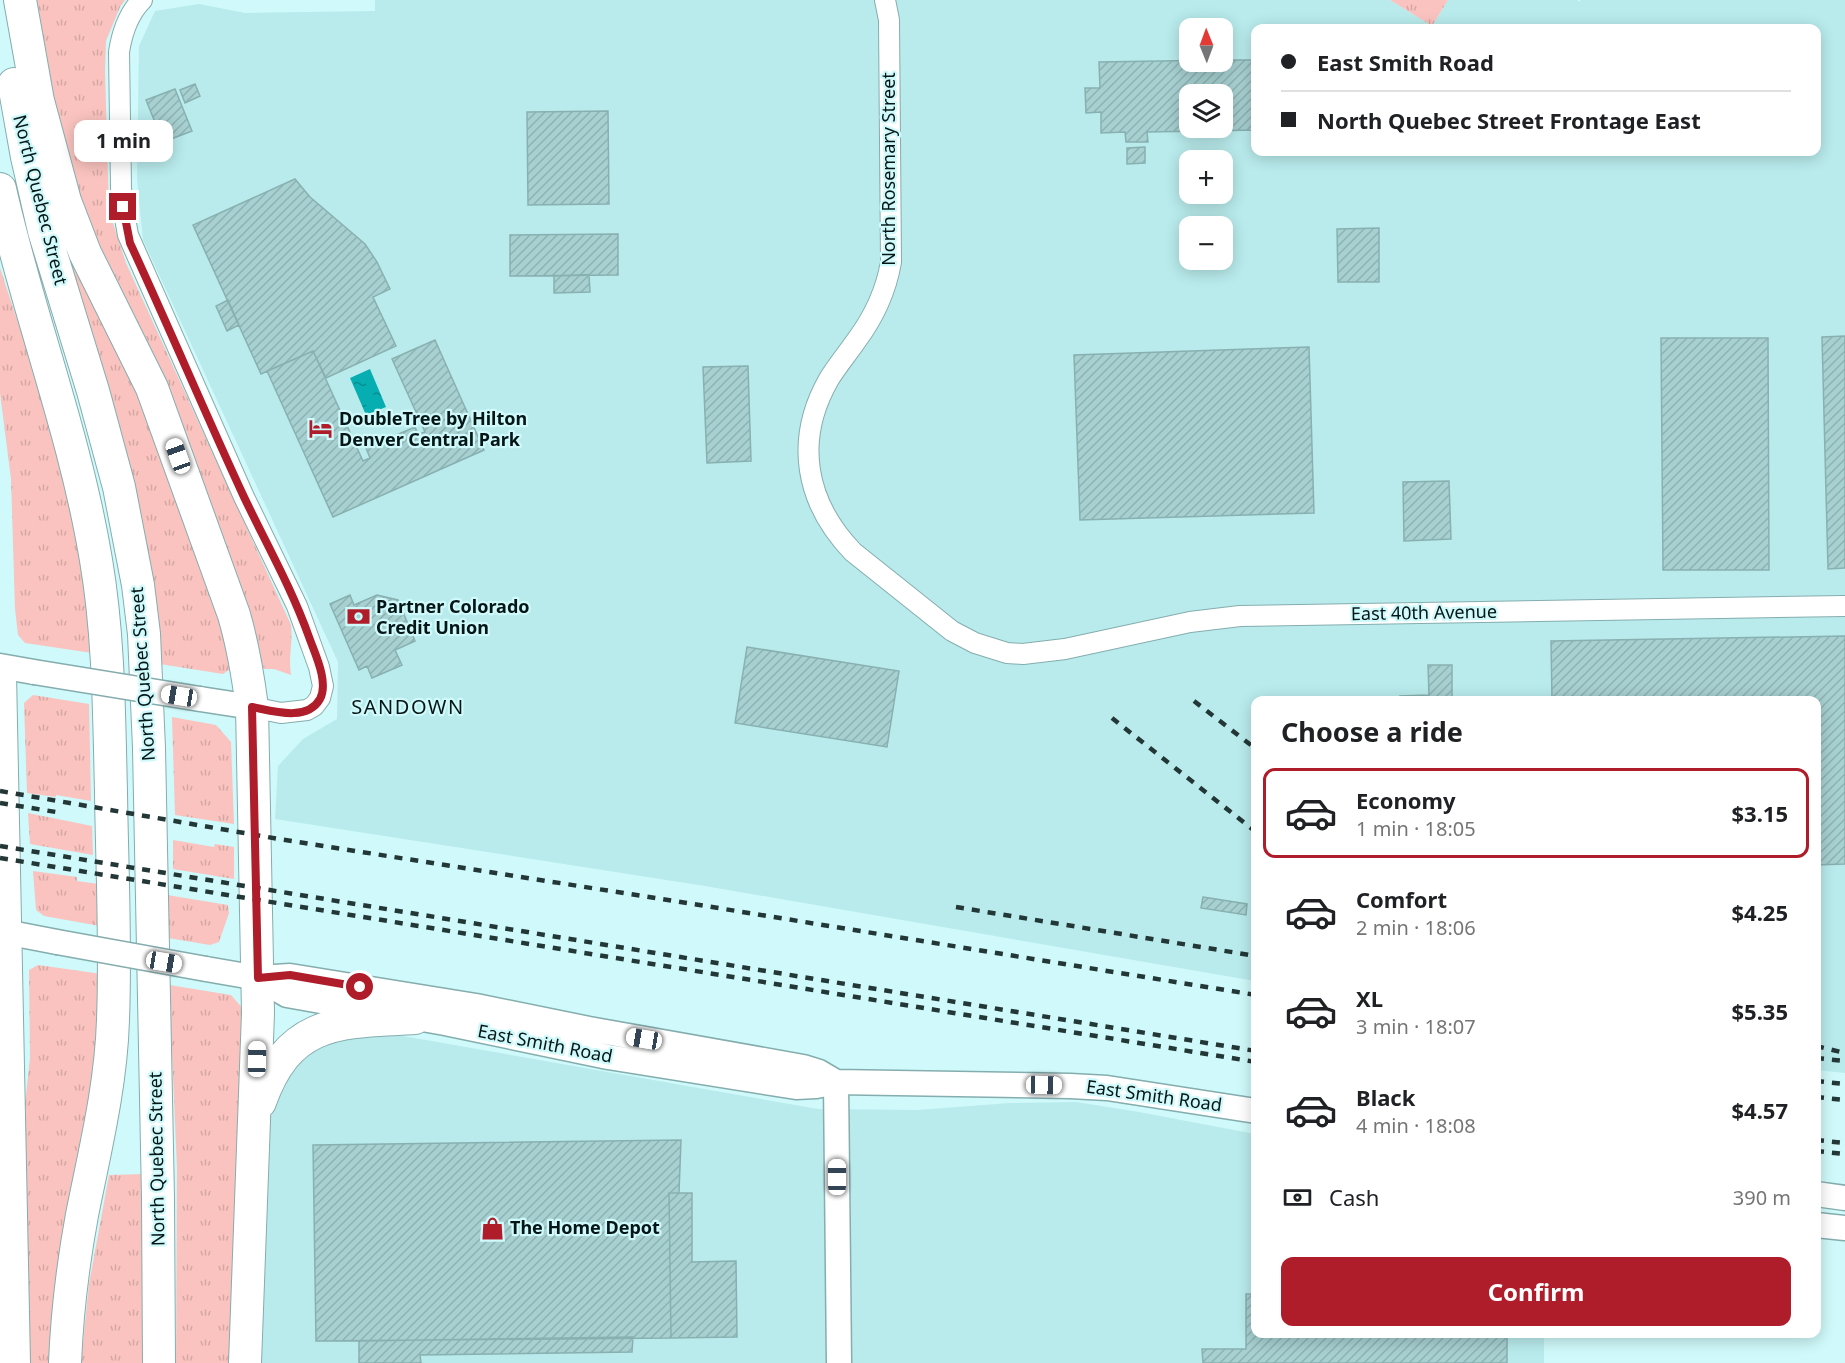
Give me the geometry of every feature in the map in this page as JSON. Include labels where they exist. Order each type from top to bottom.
[{"type":"main road","name":"North Quebec Street","points":[[6,0],[12,68],[27,157],[44,231],[90,381],[119,488],[138,585],[144,634],[150,771],[159,1363]]},
{"type":"main road","points":[[20,0],[38,101],[65,201],[85,253],[140,360],[165,422],[234,615],[246,660],[252,707],[258,978],[245,1363]]},
{"type":"main road","name":"North Quebec Street","points":[[0,189],[76,465],[96,561],[105,632],[112,849],[113,1023],[102,1118],[72,1276],[65,1363]]},
{"type":"main road","points":[[0,674],[5,1123],[14,1363]]},
{"type":"main road","points":[[254,1120],[265,1090],[279,1064],[299,1042],[313,1033],[326,1026],[341,1023],[415,1018]]},
{"type":"street","points":[[0,666],[280,713],[307,710],[320,698],[323,686],[319,667],[297,606],[244,496],[128,235],[121,188],[119,52],[128,19],[142,0]]},
{"type":"street","name":"North Rosemary Street","points":[[885,0],[889,20],[891,262],[888,279],[875,311],[867,326],[830,377],[816,407],[808,446],[810,475],[819,502],[831,526],[853,552],[952,631],[975,643],[1007,653]]},
{"type":"street","name":"East 40th Avenue","points":[[1007,653],[1023,654],[1065,649],[1190,622],[1240,616],[1845,606]]},
{"type":"street","name":"East Smith Road","points":[[3,932],[258,978],[290,975],[476,1006],[600,1031],[803,1067],[819,1071],[837,1082]]},
{"type":"street","name":"East Smith Road","points":[[258,978],[287,995],[693,1072],[796,1087],[837,1082],[1070,1086],[1107,1088],[1251,1110]]},
{"type":"street","points":[[837,1082],[839,1363]]},
{"type":"street","points":[[1821,1195],[1845,1198]]},
{"type":"street","points":[[1821,1226],[1845,1228]]},
{"type":"shaded area","points":[[375,0],[1390,0],[1429,24],[1251,24],[1251,156],[1821,156],[1821,24],[1433,24],[1448,0],[1577,0],[1580,2],[1580,0],[1845,0],[1845,1073],[1821,1070],[1821,696],[1251,696],[1251,980],[705,886],[275,819],[278,766],[303,739],[337,719],[338,662],[143,240],[137,179],[139,46],[155,11],[199,4],[245,13],[375,11]]},
{"type":"shaded area","points":[[380,1032],[818,1109],[918,1110],[1010,1103],[1076,1102],[1251,1133],[1251,1338],[1544,1338],[1544,1363],[258,1363],[266,1113],[299,1049]]},
{"type":"green space","points":[[26,0],[125,0],[106,41],[109,211],[126,263],[291,625],[291,675],[274,669],[264,669],[96,263]]},
{"type":"green space","points":[[1390,0],[1448,0],[1433,24],[1429,24]]},
{"type":"green space","points":[[64,225],[131,373],[164,457],[231,654],[229,670],[223,674],[160,664],[150,567],[140,509],[111,403],[54,228]]},
{"type":"green space","points":[[0,268],[57,447],[80,562],[92,653],[25,643],[18,635],[15,609],[11,479],[0,393]]},
{"type":"green space","points":[[33,695],[89,704],[91,801],[27,793],[24,703]]},
{"type":"green space","points":[[172,717],[216,725],[231,742],[234,824],[175,815]]},
{"type":"green space","points":[[28,813],[92,826],[93,855],[30,844]]},
{"type":"green space","points":[[173,840],[214,847],[215,844],[234,847],[234,879],[173,869]]},
{"type":"green space","points":[[33,871],[77,877],[77,881],[99,884],[100,926],[44,916],[36,910]]},
{"type":"green space","points":[[167,895],[228,905],[229,913],[219,942],[210,945],[168,938]]},
{"type":"green space","points":[[38,965],[102,974],[101,1028],[52,1363],[24,1363],[22,1132],[30,1058],[29,970]]},
{"type":"green space","points":[[169,985],[231,995],[245,1011],[234,1234],[237,1363],[176,1363],[177,1168]]},
{"type":"green space","points":[[146,1174],[147,1363],[81,1363],[89,1284],[109,1175]]},
{"type":"water","points":[[370,369],[386,407],[366,415],[350,378]]},
{"type":"building","points":[[1233,60],[1251,60],[1251,130],[1233,130],[1233,84],[1179,84],[1179,131],[1147,132],[1148,142],[1126,142],[1125,132],[1101,133],[1101,112],[1086,113],[1085,88],[1100,88],[1099,62],[1179,61],[1179,72],[1233,72]]},
{"type":"building","points":[[195,84],[200,96],[185,103],[180,90]]},
{"type":"building","points":[[175,89],[192,131],[163,142],[146,100]]},
{"type":"building","points":[[608,111],[609,204],[528,205],[527,112]]},
{"type":"building","points":[[1145,147],[1145,163],[1127,164],[1127,148]]},
{"type":"building","points":[[295,179],[310,197],[365,244],[390,289],[373,297],[396,346],[326,378],[313,351],[261,374],[193,225]]},
{"type":"building","points":[[1379,228],[1379,282],[1338,282],[1337,229]]},
{"type":"building","points":[[618,234],[618,275],[510,276],[510,235]]},
{"type":"building","points":[[589,275],[590,292],[554,293],[554,276]]},
{"type":"building","points":[[228,300],[239,325],[227,331],[216,306]]},
{"type":"building","points":[[1845,336],[1845,568],[1828,569],[1822,337]]},
{"type":"building","points":[[1661,338],[1768,338],[1769,570],[1663,570]]},
{"type":"building","name":"DoubleTree by Hilton Denver Central Park","points":[[435,340],[484,450],[333,517],[267,371],[313,351],[363,461],[370,458],[366,448],[415,427],[418,434],[425,432],[392,359]]},
{"type":"building","points":[[1309,347],[1314,513],[1080,520],[1074,355]]},
{"type":"building","points":[[748,366],[751,461],[707,463],[703,367]]},
{"type":"building","points":[[1449,481],[1451,539],[1404,541],[1403,482]]},
{"type":"building","points":[[350,595],[354,605],[377,595],[398,600],[415,641],[395,650],[402,665],[372,678],[367,666],[359,670],[330,604]]},
{"type":"building","points":[[1845,636],[1845,864],[1821,865],[1821,696],[1552,696],[1551,641]]},
{"type":"building","points":[[747,647],[899,671],[887,747],[735,723]]},
{"type":"building","points":[[1428,665],[1452,665],[1452,696],[1400,696],[1429,695]]},
{"type":"building","points":[[1203,897],[1247,904],[1246,915],[1201,908]]},
{"type":"building","name":"The Home Depot","points":[[681,1140],[679,1193],[669,1193],[671,1338],[316,1341],[313,1145]]},
{"type":"building","points":[[669,1193],[692,1193],[692,1262],[736,1261],[737,1337],[671,1338]]},
{"type":"building","points":[[1246,1294],[1251,1294],[1251,1338],[1507,1338],[1507,1363],[1203,1363],[1202,1349],[1246,1349]]},
{"type":"building","points":[[633,1337],[632,1352],[420,1355],[421,1363],[359,1363],[359,1341]]},
{"type":"railway","points":[[1194,701],[1251,745]]},
{"type":"railway","points":[[1112,718],[1251,828]]},
{"type":"railway","points":[[0,791],[279,839],[1251,994]]},
{"type":"railway","points":[[0,803],[56,812]]},
{"type":"railway","points":[[0,846],[1251,1050]]},
{"type":"railway","points":[[0,858],[1251,1061]]},
{"type":"railway","points":[[956,907],[1251,955]]},
{"type":"railway","points":[[1821,1047],[1845,1053]]},
{"type":"railway","points":[[1821,1059],[1845,1061]]},
{"type":"railway","points":[[1821,1082],[1845,1084]]},
{"type":"railway","points":[[1821,1098],[1845,1100]]},
{"type":"railway","points":[[1821,1141],[1845,1143]]},
{"type":"railway","points":[[1821,1152],[1845,1154]]},
{"type":"place","name":"DoubleTree by Hilton Denver Central Park","points":[[321,429]]},
{"type":"place","name":"Partner Colorado Credit Union","points":[[358,617]]},
{"type":"place","name":"The Home Depot","points":[[492,1228]]},
{"type":"district","name":"SANDOWN","points":[[408,707]]},
{"type":"route","points":[[123,207],[130,243],[244,496],[297,606],[319,667],[323,686],[320,698],[314,706],[307,710],[280,713],[252,707],[258,978],[290,975],[360,987]]}]
